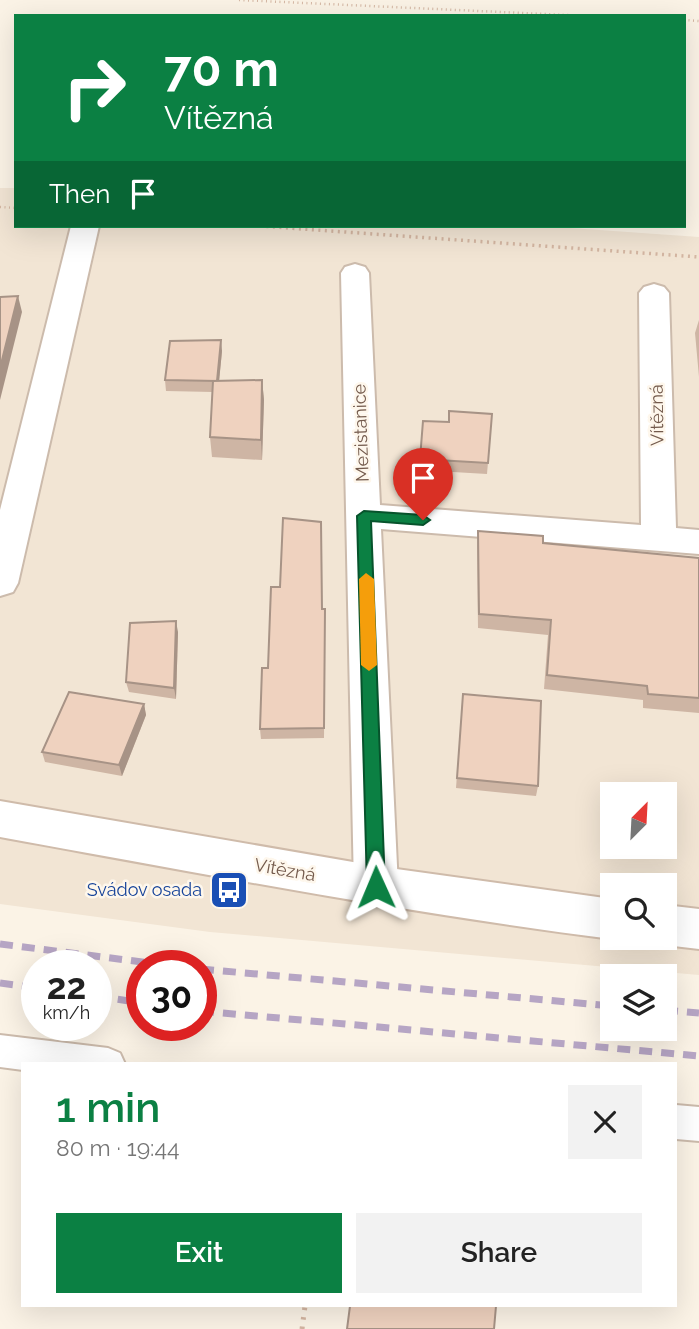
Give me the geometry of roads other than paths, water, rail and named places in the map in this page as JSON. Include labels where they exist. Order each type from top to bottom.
[{"type":"street","points":[[0,583],[85,228]]},
{"type":"street","name":"Mezistanice","points":[[355,273],[376,887]]},
{"type":"street","name":"Vítězná","points":[[654,293],[659,538]]},
{"type":"street","points":[[364,516],[699,542]]},
{"type":"street","name":"Vítězná","points":[[0,819],[376,887],[509,908],[600,918]]},
{"type":"street","points":[[677,926],[699,929]]},
{"type":"lane","points":[[0,1051],[91,1062]]},
{"type":"lane","points":[[677,1122],[699,1124]]},
{"type":"railway","points":[[0,944],[126,960]]},
{"type":"railway","points":[[217,970],[600,1005]]},
{"type":"railway","points":[[0,983],[21,986]]},
{"type":"railway","points":[[112,998],[126,1001]]},
{"type":"railway","points":[[677,1011],[699,1013]]},
{"type":"railway","points":[[217,1012],[699,1056]]},
{"type":"place","name":"Svádov osada","points":[[229,890]]}]
